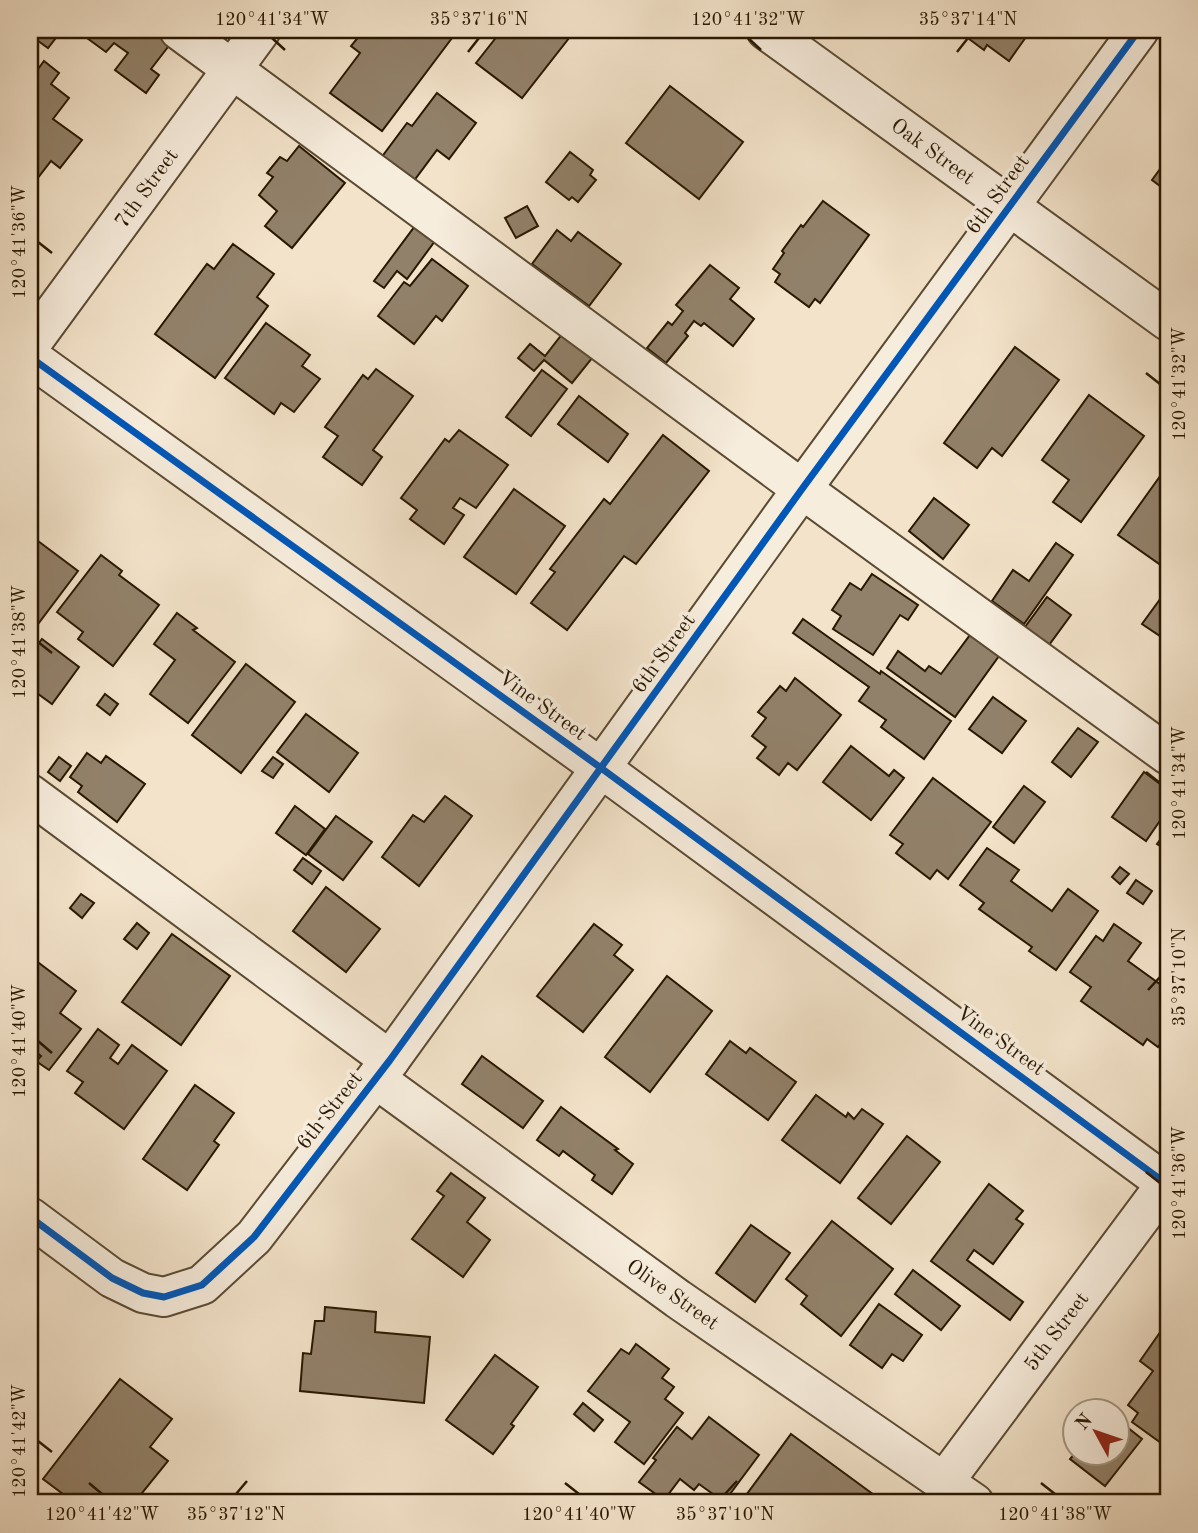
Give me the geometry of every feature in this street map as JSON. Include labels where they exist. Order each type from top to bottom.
[{"type":"street","points":[[179,30],[1168,755]]},
{"type":"street","name":"7th Street","points":[[30,345],[261,30]]},
{"type":"street","name":"Oak Street","points":[[766,30],[1168,321]]},
{"type":"street","name":"6th Street","points":[[30,1217],[112,1278],[143,1293],[164,1297],[202,1285],[254,1237],[383,1070],[802,489],[1139,30]]},
{"type":"street","name":"Vine Street","points":[[30,357],[601,768],[1168,1183]]},
{"type":"street","name":"Olive Street","points":[[30,794],[678,1299],[959,1492]]},
{"type":"street","name":"5th Street","points":[[959,1492],[1168,1183]]},
{"type":"building","points":[[30,30],[62,30],[48,48],[30,35]]},
{"type":"building","points":[[76,30],[154,30],[171,43],[151,69],[159,75],[146,93],[115,70],[128,53],[114,43],[106,52]]},
{"type":"building","points":[[364,30],[458,30],[382,131],[330,93],[360,53],[351,46]]},
{"type":"building","points":[[502,30],[569,30],[573,33],[522,98],[476,63]]},
{"type":"building","points":[[957,30],[1031,30],[1009,61],[987,45],[984,50]]},
{"type":"building","points":[[44,61],[59,73],[51,84],[69,98],[53,119],[82,140],[60,168],[51,161],[30,188],[30,80]]},
{"type":"building","points":[[670,86],[743,142],[699,199],[626,143]]},
{"type":"building","points":[[437,93],[476,123],[449,159],[437,150],[413,182],[381,158],[407,123],[412,126]]},
{"type":"building","points":[[299,146],[345,183],[292,248],[265,226],[277,211],[259,195],[273,177],[267,173],[280,157],[287,161]]},
{"type":"building","points":[[570,152],[593,170],[590,175],[596,180],[578,202],[572,197],[569,200],[546,182]]},
{"type":"building","points":[[1168,158],[1168,192],[1152,180]]},
{"type":"building","points":[[823,201],[869,235],[820,303],[815,299],[809,307],[775,282],[780,274],[773,269],[801,225],[803,227]]},
{"type":"building","points":[[527,206],[538,226],[516,238],[505,218]]},
{"type":"building","points":[[415,226],[435,241],[407,279],[397,271],[384,288],[374,281]]},
{"type":"building","points":[[557,230],[571,241],[578,232],[621,264],[589,306],[532,264]]},
{"type":"building","points":[[233,244],[274,274],[257,297],[268,306],[215,378],[155,334],[207,264],[214,269]]},
{"type":"building","points":[[432,259],[468,286],[442,321],[436,316],[414,344],[378,316],[404,282],[410,286]]},
{"type":"building","points":[[710,265],[739,288],[730,299],[754,319],[733,346],[704,323],[701,326],[694,321],[685,333],[688,336],[666,363],[647,348],[668,322],[672,325],[683,311],[676,305]]},
{"type":"building","points":[[266,323],[310,355],[302,366],[320,379],[294,412],[281,403],[274,414],[225,378]]},
{"type":"building","points":[[563,333],[593,357],[572,383],[544,360],[534,371],[518,358],[530,344],[545,356]]},
{"type":"building","points":[[1015,347],[1059,380],[1002,456],[992,448],[977,468],[944,443]]},
{"type":"building","points":[[376,369],[413,396],[373,450],[382,457],[362,485],[323,457],[338,436],[325,427],[363,375],[368,379]]},
{"type":"building","points":[[542,370],[567,389],[531,436],[506,417]]},
{"type":"building","points":[[1089,395],[1144,436],[1081,522],[1053,502],[1069,480],[1042,460]]},
{"type":"building","points":[[579,396],[628,434],[608,462],[558,424]]},
{"type":"building","points":[[459,430],[508,465],[476,508],[460,498],[453,508],[464,515],[444,544],[410,519],[417,510],[401,498],[445,439],[449,442]]},
{"type":"building","points":[[663,435],[709,471],[636,564],[624,556],[567,630],[531,603],[555,572],[550,569],[604,499],[610,504]]},
{"type":"building","points":[[1168,465],[1168,564],[1165,568],[1118,535]]},
{"type":"building","points":[[514,489],[565,526],[516,594],[464,557]]},
{"type":"building","points":[[934,498],[969,525],[943,559],[909,531]]},
{"type":"building","points":[[30,535],[78,571],[38,624],[30,618]]},
{"type":"building","points":[[1056,543],[1073,555],[1024,624],[992,601],[1013,570],[1029,581]]},
{"type":"building","points":[[101,555],[122,571],[119,575],[159,605],[113,666],[78,639],[83,632],[57,612]]},
{"type":"building","points":[[872,574],[918,605],[908,620],[900,615],[873,655],[833,629],[841,616],[832,610],[850,583],[861,590]]},
{"type":"building","points":[[1166,591],[1168,624],[1160,636],[1142,624]]},
{"type":"building","points":[[1047,597],[1071,615],[1049,645],[1025,627]]},
{"type":"building","points":[[177,613],[197,628],[193,630],[235,662],[188,723],[150,694],[175,660],[154,644]]},
{"type":"building","points":[[803,619],[951,721],[924,759],[881,727],[886,720],[859,701],[869,687],[793,633]]},
{"type":"building","points":[[970,635],[999,656],[955,717],[887,668],[898,651],[925,671],[929,666],[941,674]]},
{"type":"building","points":[[42,639],[79,667],[52,704],[30,688],[30,655]]},
{"type":"building","points":[[246,664],[295,702],[241,773],[192,735]]},
{"type":"building","points":[[795,678],[841,715],[797,770],[788,763],[779,775],[757,758],[766,747],[752,736],[766,718],[758,712],[780,686],[786,691]]},
{"type":"building","points":[[105,694],[118,704],[110,715],[97,705]]},
{"type":"building","points":[[993,697],[1026,721],[1002,753],[969,729]]},
{"type":"building","points":[[306,714],[358,753],[329,792],[277,752]]},
{"type":"building","points":[[1078,728],[1098,742],[1071,777],[1052,762]]},
{"type":"building","points":[[851,746],[889,776],[894,770],[904,778],[871,820],[823,782]]},
{"type":"building","points":[[87,753],[101,763],[106,756],[145,784],[117,822],[78,792],[82,786],[70,777]]},
{"type":"building","points":[[59,757],[71,766],[60,781],[48,772]]},
{"type":"building","points":[[273,757],[283,764],[273,778],[262,771]]},
{"type":"building","points":[[1144,772],[1168,790],[1168,809],[1146,841],[1112,817]]},
{"type":"building","points":[[933,778],[991,822],[948,879],[937,870],[930,879],[896,853],[903,844],[890,835]]},
{"type":"building","points":[[1024,786],[1045,802],[1014,843],[993,827]]},
{"type":"building","points":[[445,796],[472,816],[419,886],[382,857],[413,815],[424,822]]},
{"type":"building","points":[[295,806],[325,829],[306,855],[276,833]]},
{"type":"building","points":[[336,816],[372,842],[343,880],[308,854]]},
{"type":"building","points":[[1166,832],[1168,834],[1168,851],[1157,844]]},
{"type":"building","points":[[987,848],[1019,870],[1011,881],[1052,911],[1068,889],[1098,911],[1056,970],[1029,951],[1032,947],[979,909],[984,903],[960,885]]},
{"type":"building","points":[[303,858],[321,871],[312,884],[294,870]]},
{"type":"building","points":[[1120,867],[1129,874],[1120,884],[1112,877]]},
{"type":"building","points":[[1136,880],[1152,891],[1143,904],[1127,893]]},
{"type":"building","points":[[326,887],[380,929],[346,972],[293,931]]},
{"type":"building","points":[[81,894],[94,903],[82,918],[70,908]]},
{"type":"building","points":[[137,923],[149,933],[137,949],[124,939]]},
{"type":"building","points":[[594,924],[622,945],[614,955],[633,970],[583,1032],[537,996]]},
{"type":"building","points":[[1114,924],[1141,943],[1128,961],[1168,990],[1168,1033],[1158,1047],[1147,1039],[1143,1045],[1081,1001],[1091,987],[1070,972],[1096,936],[1103,941]]},
{"type":"building","points":[[172,934],[230,976],[181,1045],[122,1002]]},
{"type":"building","points":[[35,960],[76,991],[60,1013],[81,1029],[49,1070],[36,1061],[41,1056],[30,1047],[30,967]]},
{"type":"building","points":[[667,976],[712,1011],[650,1092],[605,1057]]},
{"type":"building","points":[[98,1029],[119,1045],[110,1058],[118,1064],[132,1045],[167,1071],[124,1129],[75,1093],[83,1082],[67,1071]]},
{"type":"building","points":[[730,1041],[746,1053],[750,1048],[796,1082],[768,1120],[706,1074]]},
{"type":"building","points":[[482,1056],[543,1101],[523,1128],[462,1084]]},
{"type":"building","points":[[195,1085],[234,1113],[214,1141],[219,1145],[187,1190],[143,1159]]},
{"type":"building","points":[[816,1095],[846,1117],[848,1113],[854,1119],[862,1109],[883,1124],[840,1183],[782,1140]]},
{"type":"building","points":[[561,1107],[618,1149],[615,1150],[633,1164],[612,1194],[592,1180],[595,1175],[563,1151],[559,1156],[537,1140]]},
{"type":"building","points":[[907,1136],[940,1162],[891,1224],[858,1198]]},
{"type":"building","points":[[451,1173],[485,1198],[467,1222],[490,1240],[463,1277],[412,1239],[444,1196],[437,1191]]},
{"type":"building","points":[[989,1184],[1023,1211],[1016,1219],[1023,1224],[993,1264],[974,1250],[967,1260],[1023,1302],[1010,1320],[931,1261]]},
{"type":"building","points":[[832,1221],[893,1269],[841,1336],[801,1304],[807,1296],[786,1279]]},
{"type":"building","points":[[751,1225],[790,1253],[755,1302],[716,1273]]},
{"type":"building","points":[[913,1270],[960,1306],[941,1330],[895,1294]]},
{"type":"building","points":[[879,1304],[922,1335],[903,1361],[892,1354],[882,1368],[850,1345]]},
{"type":"building","points":[[325,1307],[376,1312],[375,1332],[430,1337],[424,1403],[300,1391],[303,1353],[311,1354],[315,1321],[324,1321]]},
{"type":"building","points":[[1168,1321],[1168,1448],[1132,1422],[1138,1413],[1132,1408],[1132,1400],[1153,1371],[1140,1361]]},
{"type":"building","points":[[636,1344],[669,1369],[662,1378],[674,1387],[665,1399],[683,1413],[644,1464],[615,1442],[630,1422],[588,1391],[621,1349],[629,1354]]},
{"type":"building","points":[[495,1355],[538,1387],[493,1454],[446,1420]]},
{"type":"building","points":[[120,1379],[172,1419],[150,1447],[168,1461],[134,1503],[75,1503],[43,1479]]},
{"type":"building","points":[[583,1403],[603,1420],[594,1431],[574,1414]]},
{"type":"building","points":[[709,1417],[759,1455],[724,1502],[699,1484],[694,1490],[680,1479],[664,1500],[639,1482],[656,1460],[653,1458],[677,1427],[692,1439]]},
{"type":"building","points":[[1132,1431],[1142,1439],[1132,1452]]},
{"type":"building","points":[[791,1434],[885,1503],[741,1502]]},
{"type":"building","points":[[1079,1466],[1121,1466],[1105,1486]]},
{"type":"cycle path","points":[[30,1217],[112,1278],[143,1293],[164,1297],[202,1285],[254,1237],[390,1060],[802,489],[1139,30]]},
{"type":"cycle path","points":[[30,357],[601,768],[1168,1185]]}]
